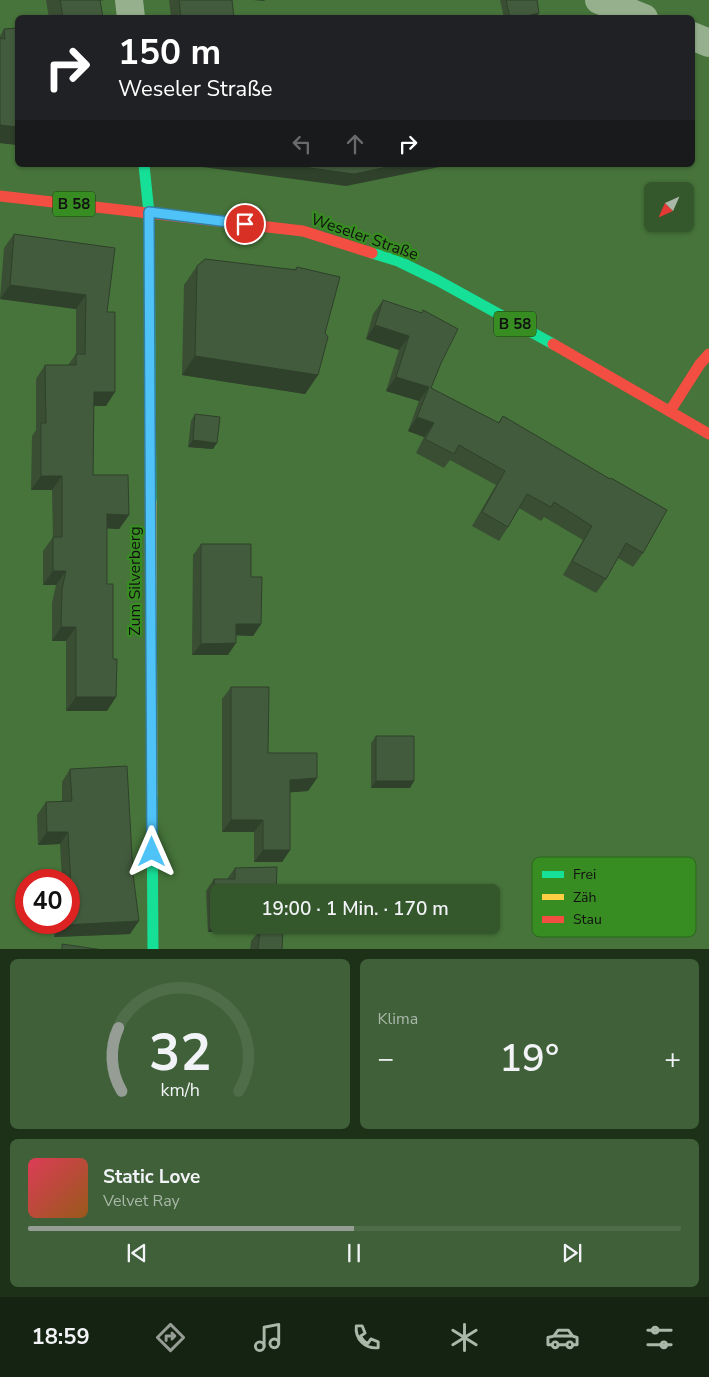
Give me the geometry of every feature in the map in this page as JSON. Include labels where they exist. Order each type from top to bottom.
[{"type":"main road","name":"Zum Silverberg","points":[[144,167],[149,212],[152,949]]},
{"type":"main road","name":"Weseler Straße","points":[[0,196],[303,231],[398,261],[437,280],[709,434]]},
{"type":"main road","points":[[670,411],[700,364],[709,354]]},
{"type":"street","points":[[129,0],[131,15]]},
{"type":"street","points":[[599,0],[636,15]]},
{"type":"street","points":[[695,37],[709,43]]},
{"type":"building","points":[[60,0],[100,0],[102,15],[62,15]]},
{"type":"building","points":[[179,0],[232,0],[234,15],[181,15]]},
{"type":"building","points":[[506,0],[537,0],[539,13],[509,15]]},
{"type":"building","points":[[15,28],[15,127],[0,125],[0,38],[5,39],[4,29]]},
{"type":"building","points":[[303,167],[387,167],[354,174]]},
{"type":"building","points":[[14,234],[115,248],[107,312],[115,312],[115,392],[94,392],[93,475],[128,475],[129,515],[107,514],[107,584],[113,584],[113,659],[117,659],[116,697],[76,697],[76,627],[61,627],[62,589],[66,571],[53,571],[53,537],[62,537],[62,476],[41,476],[41,423],[46,423],[45,365],[76,365],[76,354],[85,354],[86,295],[10,285]]},
{"type":"building","points":[[205,259],[296,270],[297,267],[340,277],[325,333],[328,337],[318,375],[195,356],[197,266]]},
{"type":"building","points":[[383,300],[422,313],[423,310],[458,329],[431,388],[499,423],[503,416],[667,510],[643,553],[626,543],[606,579],[572,561],[592,526],[554,502],[551,507],[527,494],[508,527],[482,512],[505,471],[459,445],[454,454],[425,439],[434,423],[417,417],[429,387],[396,377],[409,336],[375,325]]},
{"type":"building","points":[[195,414],[220,417],[217,443],[193,440]]},
{"type":"building","points":[[201,544],[251,544],[251,577],[262,577],[261,624],[236,624],[236,643],[201,644]]},
{"type":"building","points":[[231,687],[269,687],[268,753],[317,753],[317,778],[290,780],[290,850],[263,850],[263,820],[231,820]]},
{"type":"building","points":[[376,736],[414,736],[414,781],[376,781]]},
{"type":"building","points":[[127,766],[133,874],[139,921],[80,924],[80,869],[70,869],[68,832],[47,832],[46,802],[72,801],[70,769]]},
{"type":"building","points":[[277,867],[276,884],[214,884],[214,879],[235,879],[235,868]]},
{"type":"building","points":[[260,934],[283,934],[282,949],[258,949]]},
{"type":"building","points":[[62,944],[96,949],[62,949]]},
{"type":"traffic: fast","points":[[144,167],[149,213],[151,502]]},
{"type":"traffic: fast","points":[[372,253],[398,261],[437,280],[553,344]]},
{"type":"traffic: fast","points":[[152,795],[153,949]]},
{"type":"traffic: slow","points":[[151,502],[152,795]]},
{"type":"traffic: jam","points":[[0,196],[303,231],[372,253]]},
{"type":"traffic: jam","points":[[553,344],[709,434]]},
{"type":"traffic: jam","points":[[670,411],[700,364],[709,354]]},
{"type":"route","points":[[152,852],[149,212],[245,224]]}]
